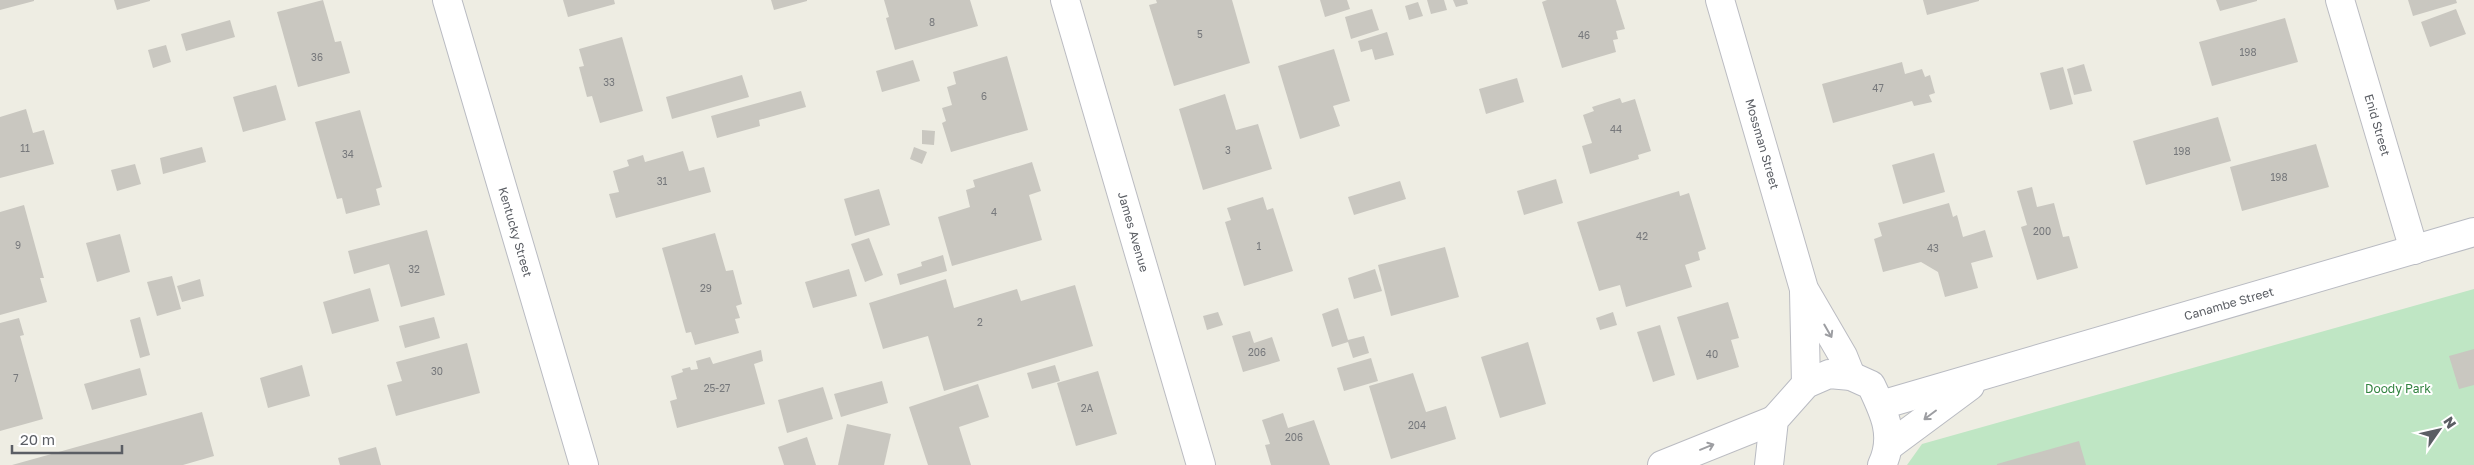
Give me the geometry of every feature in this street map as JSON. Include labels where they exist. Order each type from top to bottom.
[{"type":"street","name":"Kentucky Street","points":[[447,0],[584,465]]},
{"type":"street","name":"James Avenue","points":[[1064,0],[1200,465]]},
{"type":"street","name":"Mossman Street","points":[[1720,0],[1804,288],[1843,356],[1851,376]]},
{"type":"street","name":"Enid Street","points":[[2340,0],[2414,250]]},
{"type":"street","name":"Canambe Street","points":[[1881,405],[2474,232]]},
{"type":"street","name":"Mossman Street","points":[[1804,288],[1806,384]]},
{"type":"street","points":[[1662,465],[1774,420],[1806,384],[1829,374],[1851,376],[1871,385],[1888,424],[1884,460]]},
{"type":"street","name":"Canambe Street","points":[[1884,460],[1983,376]]},
{"type":"street","points":[[1769,465],[1774,420]]},
{"type":"green space","name":"Doody Park","points":[[2474,289],[2474,465],[1907,465],[1922,444]]},
{"type":"building","points":[[0,0],[34,0],[34,1],[0,10]]},
{"type":"building","points":[[114,0],[150,0],[150,1],[117,10]]},
{"type":"building","points":[[323,0],[335,42],[341,41],[350,73],[298,87],[277,12]]},
{"type":"building","points":[[563,0],[614,0],[615,4],[568,17]]},
{"type":"building","points":[[771,0],[807,0],[807,1],[774,10]]},
{"type":"building","points":[[884,0],[970,0],[978,26],[895,50],[886,18],[889,17]]},
{"type":"building","points":[[1156,0],[1232,0],[1250,63],[1174,86],[1149,5],[1157,3]]},
{"type":"building","points":[[1320,0],[1347,0],[1350,9],[1325,17]]},
{"type":"building","points":[[1427,0],[1444,0],[1447,10],[1431,14]]},
{"type":"building","points":[[1453,0],[1467,0],[1468,4],[1456,7]]},
{"type":"building","points":[[1547,0],[1616,0],[1625,29],[1616,31],[1618,39],[1613,40],[1616,52],[1562,68],[1542,2]]},
{"type":"building","points":[[1923,0],[1979,0],[1979,1],[1927,15]]},
{"type":"building","points":[[2216,0],[2257,0],[2257,1],[2220,11]]},
{"type":"building","points":[[2408,0],[2456,0],[2457,3],[2413,16]]},
{"type":"building","points":[[1418,2],[1423,16],[1409,20],[1405,6]]},
{"type":"building","points":[[1372,9],[1379,30],[1351,39],[1345,17]]},
{"type":"building","points":[[2456,9],[2466,34],[2430,47],[2421,22]]},
{"type":"building","points":[[2285,18],[2298,62],[2212,86],[2199,42]]},
{"type":"building","points":[[230,20],[235,37],[186,51],[181,34]]},
{"type":"building","points":[[1387,32],[1394,55],[1375,60],[1372,49],[1361,52],[1358,41]]},
{"type":"building","points":[[622,37],[643,111],[600,123],[592,96],[587,97],[579,67],[584,66],[579,49]]},
{"type":"building","points":[[166,45],[171,62],[153,68],[148,50]]},
{"type":"building","points":[[1334,49],[1350,101],[1333,106],[1340,126],[1300,139],[1278,66]]},
{"type":"building","points":[[1007,56],[1028,130],[951,152],[942,123],[946,121],[942,108],[952,105],[947,87],[956,84],[953,72]]},
{"type":"building","points":[[913,60],[920,81],[882,92],[876,71]]},
{"type":"building","points":[[1902,62],[1905,74],[1922,69],[1925,77],[1930,75],[1935,93],[1929,95],[1932,102],[1914,106],[1912,101],[1833,123],[1822,84]]},
{"type":"building","points":[[2084,64],[2092,91],[2074,95],[2067,69]]},
{"type":"building","points":[[2063,67],[2073,104],[2050,110],[2040,73]]},
{"type":"building","points":[[742,75],[749,97],[672,119],[666,97]]},
{"type":"building","points":[[1517,78],[1524,102],[1486,114],[1479,89]]},
{"type":"building","points":[[276,85],[286,120],[243,132],[233,97]]},
{"type":"building","points":[[801,91],[806,107],[759,120],[760,126],[717,138],[711,116]]},
{"type":"building","points":[[1225,94],[1236,130],[1258,124],[1272,169],[1203,190],[1179,109]]},
{"type":"building","points":[[1620,98],[1622,103],[1635,99],[1651,151],[1638,155],[1639,159],[1590,174],[1582,146],[1592,143],[1583,115],[1594,111],[1592,107]]},
{"type":"building","points":[[26,109],[33,133],[44,130],[54,164],[0,178],[0,117]]},
{"type":"building","points":[[360,110],[382,187],[376,189],[380,205],[346,214],[342,198],[337,199],[315,122]]},
{"type":"building","points":[[2218,117],[2231,161],[2146,185],[2133,141]]},
{"type":"building","points":[[922,130],[935,131],[934,145],[922,144]]},
{"type":"building","points":[[2316,144],[2329,187],[2242,211],[2230,167]]},
{"type":"building","points":[[202,147],[206,162],[163,174],[160,158]]},
{"type":"building","points":[[914,147],[927,152],[922,164],[910,159]]},
{"type":"building","points":[[683,151],[689,171],[704,167],[711,192],[616,218],[609,194],[619,192],[613,171],[629,166],[627,160],[643,155],[645,162]]},
{"type":"building","points":[[1934,153],[1945,192],[1903,204],[1892,165]]},
{"type":"building","points":[[1032,162],[1041,191],[1029,195],[1042,240],[952,266],[938,217],[970,207],[966,190],[975,187],[973,180]]},
{"type":"building","points":[[135,164],[141,184],[117,191],[111,170]]},
{"type":"building","points":[[1556,179],[1563,203],[1524,215],[1517,191]]},
{"type":"building","points":[[1400,181],[1406,199],[1354,215],[1348,197]]},
{"type":"building","points":[[2032,187],[2037,207],[2054,203],[2063,237],[2069,236],[2078,268],[2037,280],[2021,227],[2027,225],[2017,191]]},
{"type":"building","points":[[879,189],[890,225],[855,236],[844,199]]},
{"type":"building","points":[[1679,191],[1680,196],[1689,193],[1706,249],[1698,252],[1700,260],[1685,265],[1692,287],[1626,307],[1620,285],[1599,291],[1577,222]]},
{"type":"building","points":[[1263,197],[1267,210],[1273,208],[1293,271],[1244,286],[1225,222],[1231,220],[1227,208]]},
{"type":"building","points":[[1949,203],[1953,217],[1957,215],[1963,237],[1985,230],[1993,257],[1971,263],[1978,288],[1945,297],[1938,272],[1921,262],[1883,272],[1874,239],[1882,236],[1878,223]]},
{"type":"building","points":[[24,205],[44,278],[40,278],[47,302],[0,315],[0,212]]},
{"type":"building","points":[[427,230],[445,295],[401,307],[389,264],[354,274],[348,251]]},
{"type":"building","points":[[715,233],[726,271],[733,270],[742,304],[736,306],[740,318],[735,319],[739,333],[695,345],[691,332],[686,333],[662,248]]},
{"type":"building","points":[[120,234],[130,272],[97,282],[86,243]]},
{"type":"building","points":[[869,238],[883,275],[865,282],[851,244]]},
{"type":"building","points":[[1445,247],[1459,297],[1391,316],[1378,265]]},
{"type":"building","points":[[943,255],[947,271],[900,285],[897,274],[922,266],[921,262]]},
{"type":"building","points":[[849,269],[857,296],[813,308],[805,282]]},
{"type":"building","points":[[1375,269],[1382,291],[1354,299],[1348,278]]},
{"type":"building","points":[[172,276],[181,309],[157,316],[147,282]]},
{"type":"building","points":[[200,279],[204,296],[182,302],[177,286]]},
{"type":"building","points":[[946,279],[954,308],[1017,289],[1021,301],[1075,285],[1093,346],[944,391],[928,336],[883,349],[869,303]]},
{"type":"building","points":[[370,288],[379,321],[332,334],[323,302]]},
{"type":"building","points":[[1728,302],[1739,338],[1731,340],[1739,367],[1697,380],[1677,317]]},
{"type":"building","points":[[1338,308],[1348,340],[1364,336],[1369,353],[1353,358],[1348,342],[1332,347],[1322,314]]},
{"type":"building","points":[[1218,312],[1223,325],[1207,330],[1203,316]]},
{"type":"building","points":[[1613,312],[1617,325],[1600,330],[1596,318]]},
{"type":"building","points":[[140,317],[150,355],[140,358],[130,320]]},
{"type":"building","points":[[434,317],[440,338],[405,348],[399,326]]},
{"type":"building","points":[[19,318],[24,335],[20,336],[43,419],[0,431],[0,323]]},
{"type":"building","points":[[1660,325],[1675,375],[1653,382],[1637,332]]},
{"type":"building","points":[[1250,331],[1254,343],[1272,337],[1280,361],[1243,372],[1232,336]]},
{"type":"building","points":[[1528,342],[1546,404],[1500,418],[1481,357]]},
{"type":"building","points":[[467,343],[480,393],[396,416],[387,385],[402,381],[396,362]]},
{"type":"building","points":[[2474,349],[2474,385],[2459,389],[2449,356]]},
{"type":"building","points":[[761,350],[763,361],[754,364],[765,404],[677,428],[670,401],[677,399],[671,376],[683,372],[682,369],[690,367],[691,370],[698,369],[696,361],[710,357],[713,364]]},
{"type":"building","points":[[1371,358],[1378,381],[1344,391],[1337,368]]},
{"type":"building","points":[[302,365],[310,396],[268,408],[260,378]]},
{"type":"building","points":[[1055,365],[1060,381],[1032,389],[1027,373]]},
{"type":"building","points":[[140,368],[147,395],[92,410],[84,384]]},
{"type":"building","points":[[1098,371],[1117,434],[1076,446],[1057,383]]},
{"type":"building","points":[[1413,373],[1426,412],[1446,406],[1456,439],[1391,459],[1369,386]]},
{"type":"building","points":[[882,381],[888,403],[841,417],[834,394]]},
{"type":"building","points":[[978,384],[989,417],[959,427],[971,465],[928,465],[909,407]]},
{"type":"building","points":[[823,387],[833,419],[787,433],[778,400]]},
{"type":"building","points":[[202,412],[214,456],[183,465],[12,465]]},
{"type":"building","points":[[1283,413],[1288,428],[1314,420],[1330,465],[1271,465],[1265,445],[1270,444],[1262,420]]},
{"type":"building","points":[[847,424],[891,434],[884,465],[838,465]]},
{"type":"building","points":[[807,437],[816,465],[784,465],[778,447]]},
{"type":"building","points":[[2079,441],[2086,465],[1997,465],[1997,464]]},
{"type":"building","points":[[376,447],[381,465],[340,465],[338,458]]}]
